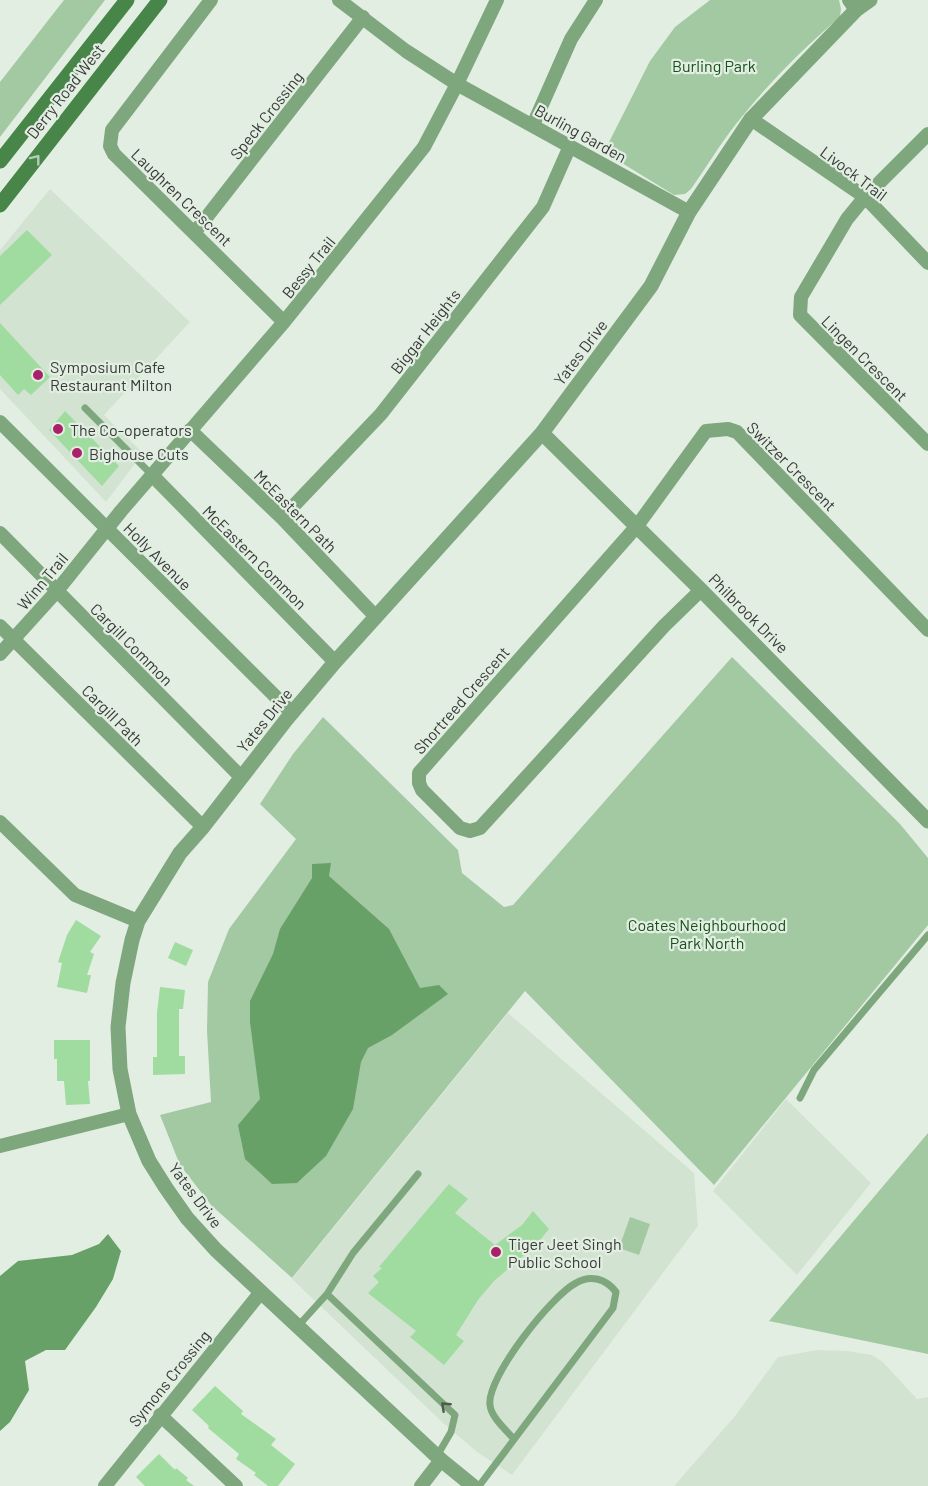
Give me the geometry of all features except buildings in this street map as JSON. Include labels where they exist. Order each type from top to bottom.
[{"type":"main road","name":"Derry Road West","points":[[0,162],[127,0]]},
{"type":"main road","name":"Derry Road West","points":[[0,205],[160,0]]},
{"type":"street","name":"Laughren Crescent","points":[[212,0],[112,130],[110,146],[114,154],[284,322]]},
{"type":"street","points":[[339,0],[406,51],[458,84]]},
{"type":"street","name":"Bessy Trail","points":[[107,528],[284,322],[424,147],[458,84],[497,0]]},
{"type":"street","points":[[533,125],[571,39],[596,0]]},
{"type":"street","name":"Yates Drive","points":[[473,1486],[439,1458],[216,1250],[187,1218],[149,1161],[129,1114],[120,1069],[118,1027],[123,984],[132,939],[138,921],[180,853],[292,713],[335,662],[542,433],[651,286],[689,212],[751,119],[853,5],[870,0]]},
{"type":"street","name":"Speck Crossing","points":[[195,232],[363,17]]},
{"type":"street","name":"Burling Garden","points":[[458,84],[689,212]]},
{"type":"street","name":"Livock Trail","points":[[751,119],[865,197],[928,262]]},
{"type":"street","name":"Lingen Crescent","points":[[928,134],[865,197],[847,219],[801,297],[800,315],[928,444]]},
{"type":"street","name":"Biggar Heights","points":[[282,518],[381,414],[543,207],[570,146]]},
{"type":"street","name":"Holly Avenue","points":[[0,422],[292,713]]},
{"type":"street","name":"Switzer Crescent","points":[[638,526],[706,431],[728,429],[737,432],[928,630]]},
{"type":"street","name":"McEastern Path","points":[[190,430],[282,518],[376,617]]},
{"type":"street","name":"Philbrook Drive","points":[[542,433],[638,526],[927,818]]},
{"type":"street","name":"McEastern Common","points":[[152,475],[335,662]]},
{"type":"street","name":"Shortreed Crescent","points":[[638,526],[419,772],[419,783],[422,790],[460,828],[470,831],[480,828],[664,626],[701,590]]},
{"type":"street","name":"Winn Trail","points":[[0,654],[56,592],[107,528]]},
{"type":"street","name":"Cargill Common","points":[[0,533],[242,777]]},
{"type":"street","name":"Cargill Path","points":[[0,626],[203,827]]},
{"type":"street","points":[[0,822],[75,895],[138,921]]},
{"type":"street","points":[[0,1146],[129,1114]]},
{"type":"street","name":"Symons Crossing","points":[[105,1486],[261,1292]]},
{"type":"street","points":[[160,1415],[236,1486]]},
{"type":"street","points":[[421,1486],[439,1458]]},
{"type":"lane","points":[[85,408],[152,475]]},
{"type":"lane","points":[[800,1098],[814,1070],[928,935]]},
{"type":"lane","points":[[298,1326],[327,1294],[352,1253],[417,1174]]},
{"type":"lane","points":[[479,1486],[613,1308],[616,1292],[608,1283],[599,1279],[585,1279],[574,1283],[545,1311],[501,1368],[492,1389],[489,1406],[497,1420],[514,1439]]},
{"type":"lane","points":[[327,1294],[455,1415],[451,1432],[439,1458]]},
{"type":"shaded area","points":[[50,189],[190,322],[104,415],[143,453],[106,502],[0,389],[0,250]]},
{"type":"shaded area","points":[[331,863],[329,876],[389,929],[420,988],[439,985],[448,994],[392,1035],[368,1048],[361,1062],[353,1109],[326,1156],[297,1183],[272,1184],[245,1159],[238,1125],[260,1099],[250,1022],[250,1001],[273,954],[280,929],[312,878],[312,864]]},
{"type":"shaded area","name":"Tiger Jeet Singh Public School","points":[[508,1013],[694,1173],[698,1226],[512,1475],[477,1452],[442,1422],[292,1279]]},
{"type":"shaded area","points":[[786,1099],[871,1183],[797,1275],[713,1191]]},
{"type":"shaded area","points":[[108,1234],[121,1251],[113,1279],[65,1350],[46,1350],[25,1361],[29,1390],[10,1422],[0,1431],[0,1276],[18,1261],[72,1255],[99,1244]]},
{"type":"shaded area","points":[[817,1350],[872,1355],[883,1362],[917,1399],[928,1397],[928,1486],[674,1486],[735,1416],[778,1357]]},
{"type":"green space","points":[[64,0],[105,0],[0,137],[0,82]]},
{"type":"green space","name":"Burling Park","points":[[710,0],[839,0],[841,9],[840,17],[785,68],[760,95],[724,140],[691,189],[685,194],[674,195],[604,152],[650,61],[675,27]]},
{"type":"green space","name":"Coates Neighbourhood Park North","points":[[732,657],[900,824],[928,858],[928,925],[714,1185],[525,991],[292,1278],[211,1205],[180,1165],[160,1115],[211,1102],[207,1031],[208,982],[229,929],[296,839],[260,804],[293,754],[323,717],[458,850],[462,873],[504,907],[513,905]]},
{"type":"green space","points":[[928,1133],[928,1354],[769,1321]]},
{"type":"green space","points":[[630,1217],[650,1224],[639,1255],[619,1248]]},
{"type":"place","name":"Symposium Cafe Restaurant Milton","points":[[38,375]]},
{"type":"place","name":"The Co-operators","points":[[58,429]]},
{"type":"place","name":"Bighouse Cuts","points":[[77,453]]},
{"type":"place","name":"Tiger Jeet Singh Public School","points":[[496,1252]]}]
